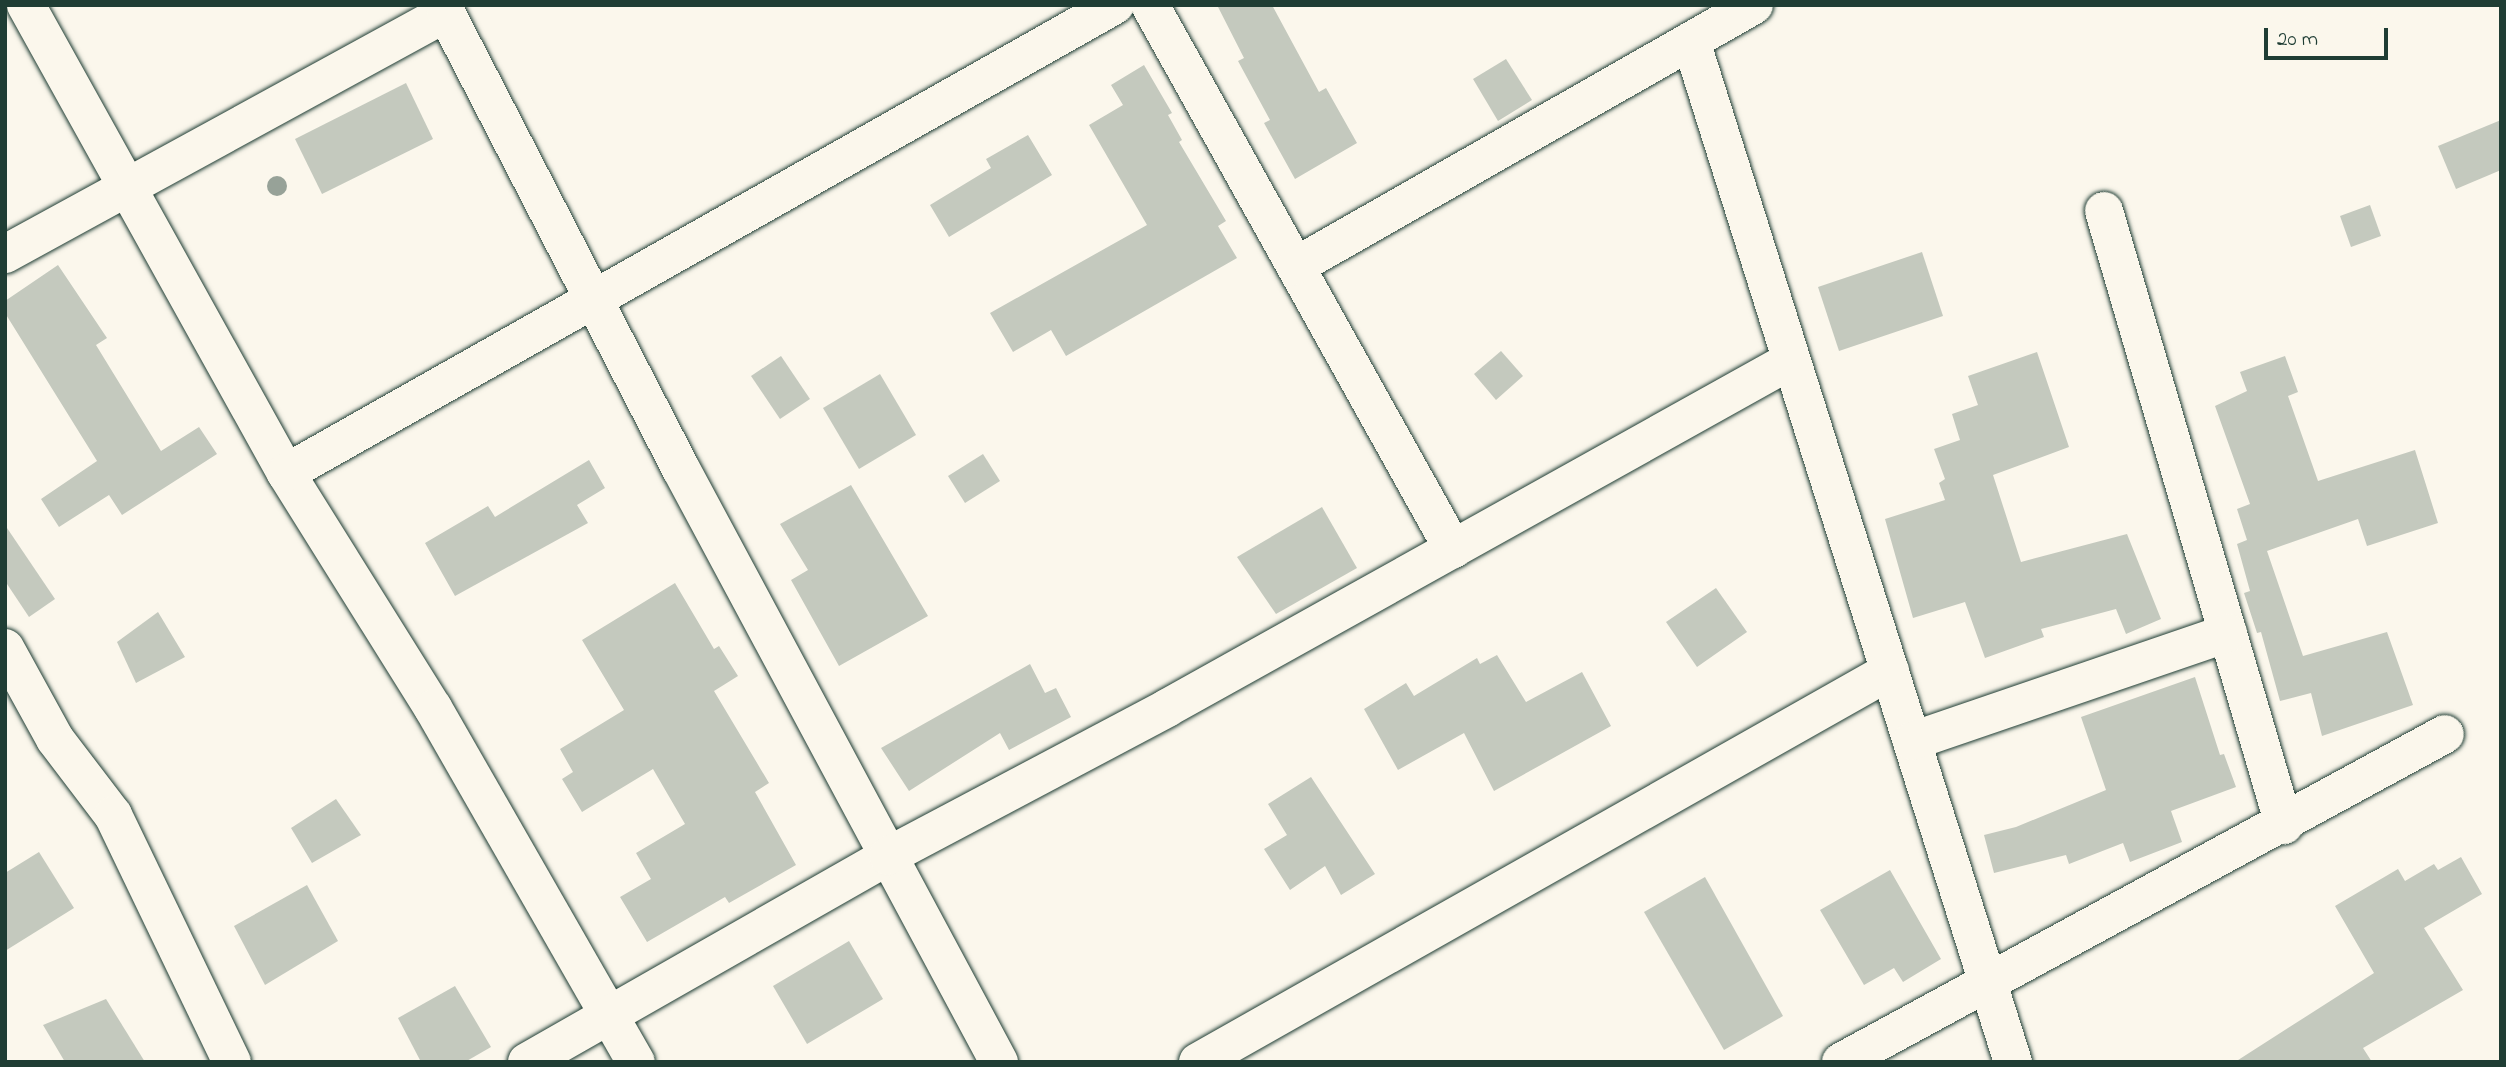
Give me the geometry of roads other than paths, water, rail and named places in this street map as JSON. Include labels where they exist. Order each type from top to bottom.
[{"type":"street","points":[[26,5],[286,473],[433,708],[612,1015],[636,1062]]},
{"type":"street","points":[[286,473],[1115,5]]},
{"type":"street","points":[[1150,5],[1453,549]]},
{"type":"street","points":[[1296,266],[1754,5]]},
{"type":"street","points":[[5,254],[446,13],[888,856],[999,1062]]},
{"type":"street","points":[[1691,41],[2013,1062]]},
{"type":"street","points":[[2104,211],[2284,825]]},
{"type":"street","points":[[527,1062],[888,856],[1453,549],[1790,361]]},
{"type":"street","points":[[1912,741],[2228,633]]},
{"type":"street","points":[[5,648],[55,739],[114,815],[232,1062]]},
{"type":"street","points":[[1198,1062],[1890,671]]},
{"type":"street","points":[[1841,1062],[1987,981],[2284,825],[2445,734]]}]
